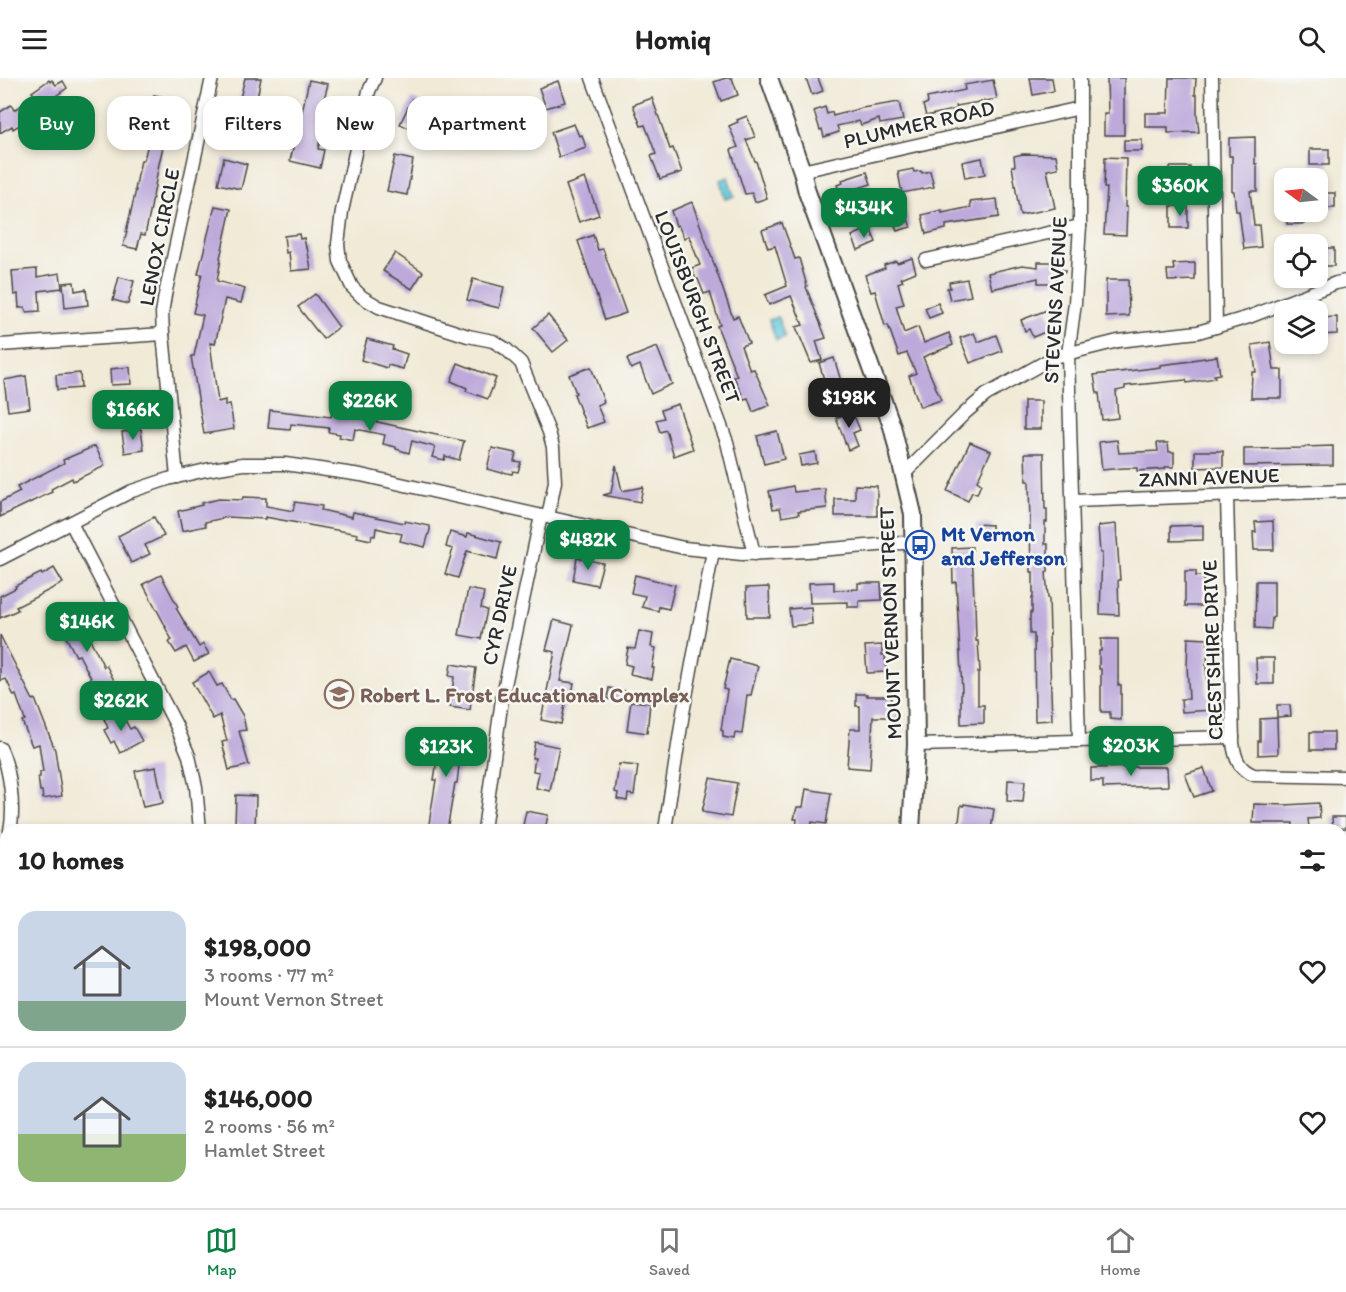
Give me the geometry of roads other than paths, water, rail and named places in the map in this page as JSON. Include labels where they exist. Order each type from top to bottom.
[{"type":"main road","name":"MOUNT VERNON STREET","points":[[769,78],[802,171],[807,192],[892,426],[913,514],[916,745],[911,824]]},
{"type":"street","name":"LENOX CIRCLE","points":[[177,477],[162,314],[212,78]]},
{"type":"street","name":"CYR DRIVE","points":[[375,78],[369,91],[342,211],[338,244],[340,261],[352,287],[362,297],[379,307],[468,336],[493,341],[506,349],[521,363],[553,447],[555,482],[544,516],[502,699],[485,824]]},
{"type":"street","name":"LOUISBURGH STREET","points":[[592,78],[727,442],[754,554]]},
{"type":"street","name":"STEVENS AVENUE","points":[[1079,741],[1068,354],[1075,303],[1080,226],[1080,78]]},
{"type":"street","points":[[1212,78],[1216,327]]},
{"type":"street","name":"PLUMMER ROAD","points":[[802,171],[1080,108]]},
{"type":"street","points":[[926,260],[1080,226]]},
{"type":"street","points":[[904,474],[986,395],[1054,357],[1118,342],[1198,332],[1249,316],[1346,280]]},
{"type":"street","points":[[0,345],[163,334]]},
{"type":"street","points":[[0,559],[132,491],[177,477],[243,464],[285,464],[361,475],[684,548],[754,554],[914,542]]},
{"type":"street","name":"ZANNI AVENUE","points":[[1073,501],[1346,492]]},
{"type":"street","name":"CRESTSHIRE DRIVE","points":[[1227,496],[1234,753],[1240,767],[1254,775],[1346,777]]},
{"type":"street","points":[[71,523],[176,725],[189,756],[196,787],[199,824]]},
{"type":"street","points":[[666,824],[683,713],[713,551]]},
{"type":"street","points":[[916,745],[1233,737]]},
{"type":"street","points":[[0,748],[10,777],[12,824]]},
{"type":"water","points":[[728,177],[734,196],[725,199],[720,180]]},
{"type":"water","points":[[778,317],[785,337],[776,340],[769,320]]},
{"type":"place","name":"Mt Vernon and Jefferson","points":[[920,545]]},
{"type":"place","name":"Robert L. Frost Educational Complex","points":[[339,694]]}]
